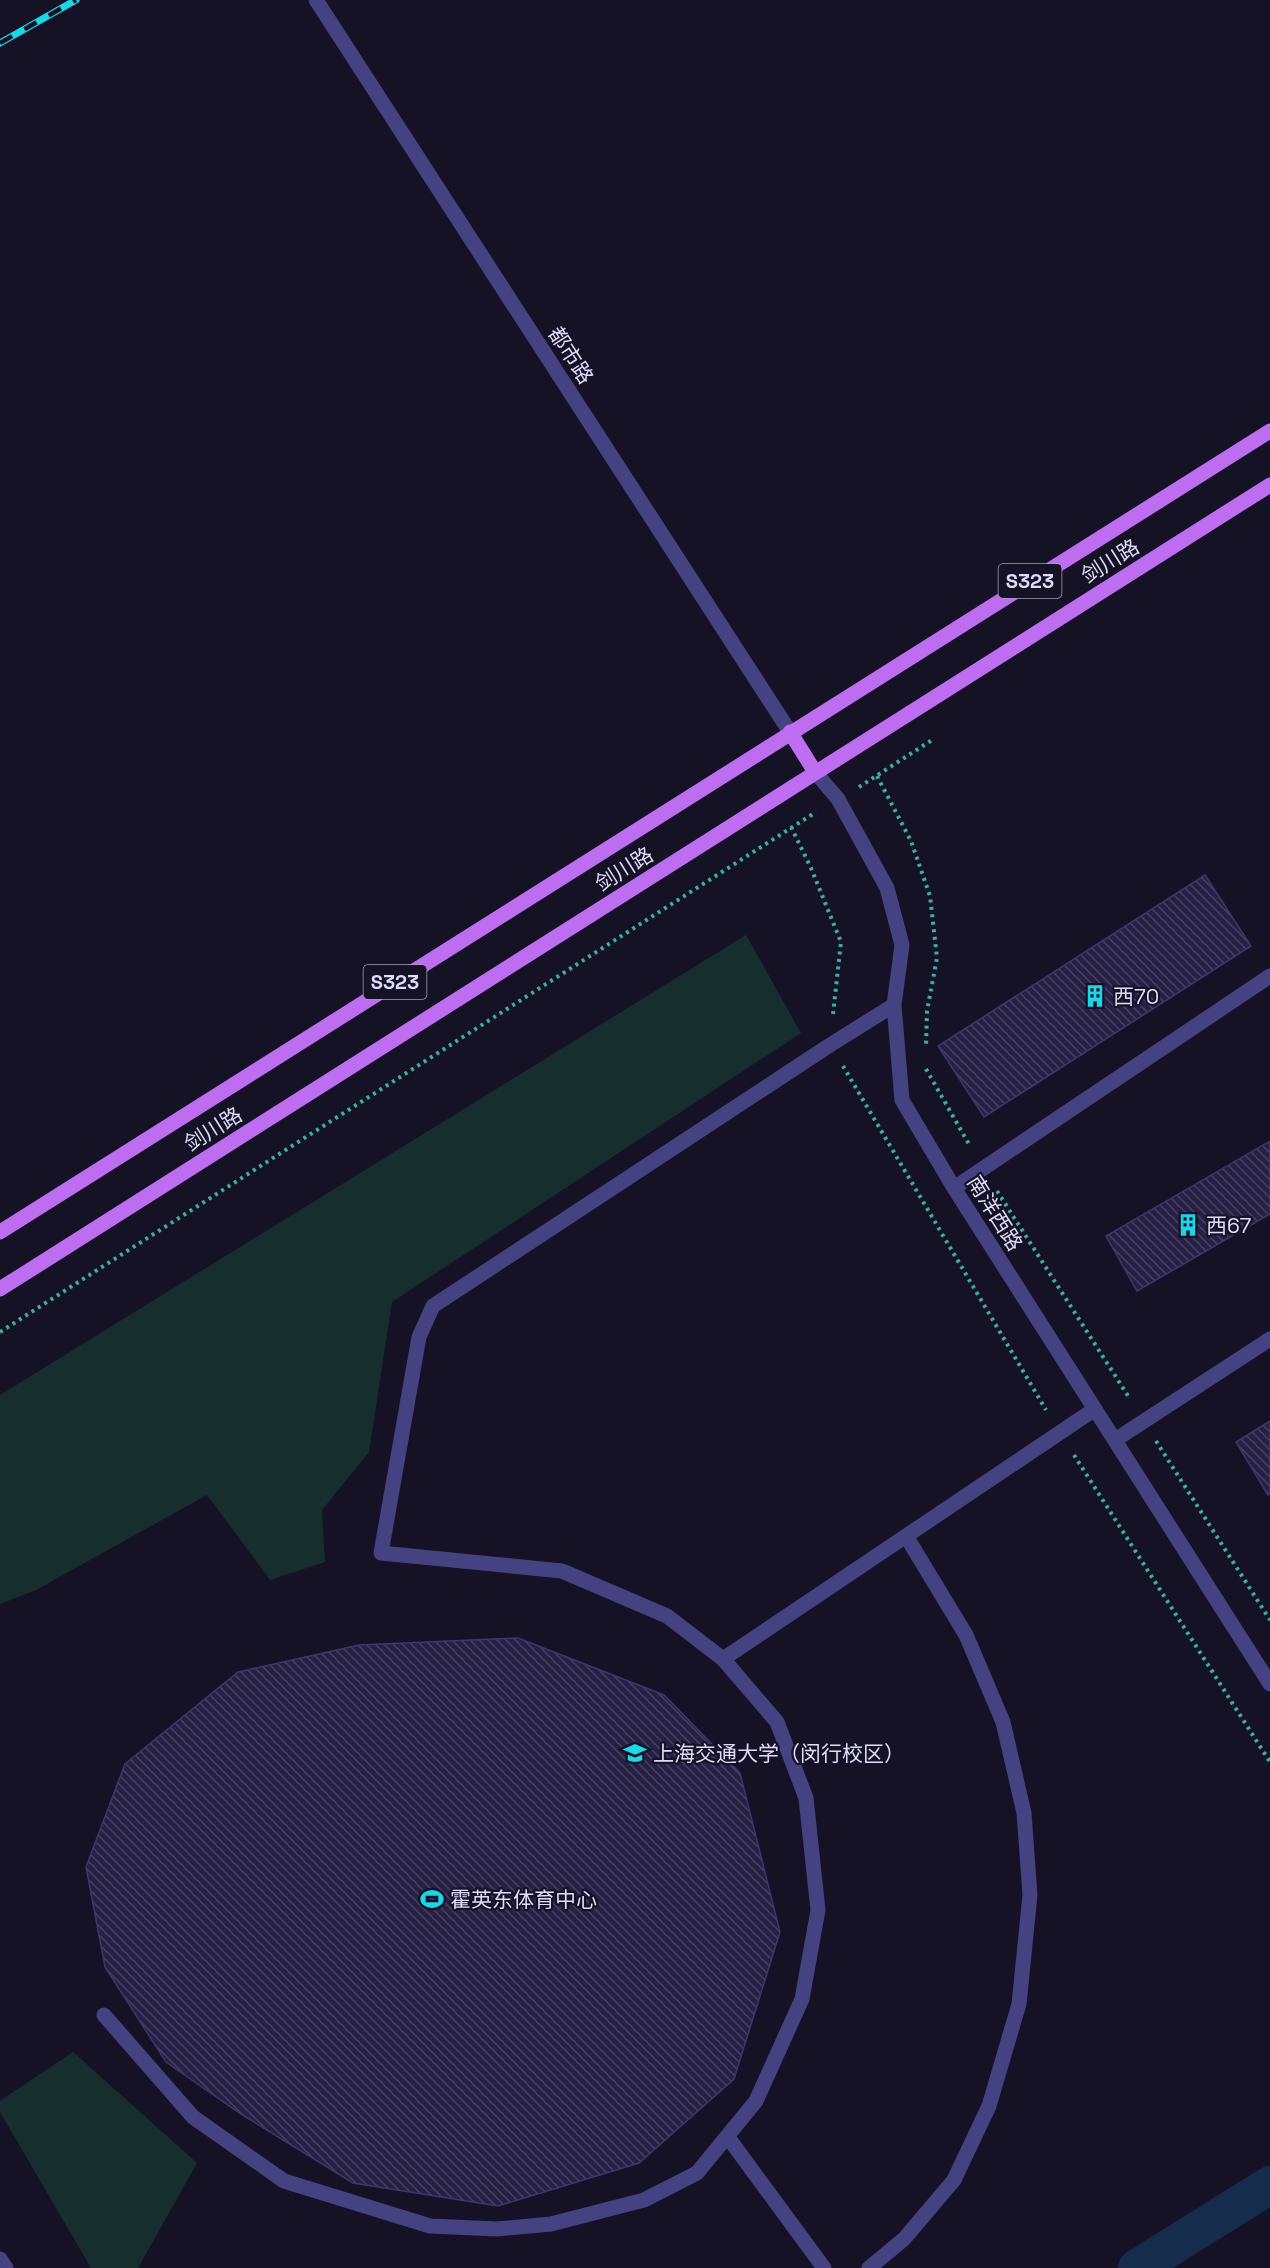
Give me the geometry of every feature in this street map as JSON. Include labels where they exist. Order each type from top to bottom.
[{"type":"main road","name":"剑川路","points":[[0,1232],[1270,431]]},
{"type":"main road","name":"剑川路","points":[[0,1289],[1270,484]]},
{"type":"main road","name":"南洋西路","points":[[790,732],[815,772]]},
{"type":"street","name":"都市路","points":[[316,0],[790,732]]},
{"type":"street","name":"南洋西路","points":[[815,772],[838,799],[887,888],[902,945],[894,1005],[902,1100],[954,1188],[1270,1684]]},
{"type":"street","points":[[954,1188],[1270,976]]},
{"type":"street","points":[[104,2015],[193,2117],[284,2181],[430,2226],[497,2229],[551,2224],[644,2200],[697,2173],[756,2101],[802,1999],[818,1910],[806,1798],[777,1722],[723,1659],[667,1616],[562,1572],[381,1553],[419,1337],[433,1306],[830,1044],[894,1005]]},
{"type":"street","points":[[1114,1440],[1270,1339]]},
{"type":"street","points":[[723,1659],[1095,1409]]},
{"type":"street","points":[[869,2268],[904,2238],[954,2180],[989,2106],[1019,2004],[1030,1895],[1024,1813],[1003,1722],[966,1635],[906,1536]]},
{"type":"street","points":[[727,2136],[824,2268]]},
{"type":"street","points":[[0,2259],[6,2268]]},
{"type":"path","points":[[0,1332],[932,740]]},
{"type":"path","points":[[877,776],[911,841],[930,896],[938,958],[927,1011],[926,1055]]},
{"type":"path","points":[[925,1066],[983,1168],[1270,1620]]},
{"type":"green space","points":[[746,935],[801,1033],[392,1302],[369,1452],[322,1510],[325,1562],[270,1580],[207,1495],[36,1590],[0,1604],[0,1395]]},
{"type":"green space","points":[[73,2052],[197,2163],[138,2268],[91,2268],[0,2112],[0,2101]]},
{"type":"building","name":"西70","points":[[1205,875],[1251,946],[984,1117],[938,1046]]},
{"type":"building","name":"西67","points":[[1270,1141],[1270,1214],[1137,1291],[1106,1236]]},
{"type":"building","points":[[1270,1421],[1270,1494],[1268,1495],[1236,1442]]},
{"type":"building","name":"霍英东体育中心","points":[[518,1638],[664,1695],[740,1773],[780,1932],[734,2079],[639,2163],[498,2206],[353,2183],[241,2114],[166,2062],[105,1967],[86,1867],[125,1764],[238,1672],[359,1645]]},
{"type":"waterway","points":[[1137,2268],[1270,2185]]},
{"type":"railway","points":[[0,43],[76,0]]},
{"type":"place","name":"西70","points":[[1095,996]]},
{"type":"place","name":"西67","points":[[1188,1225]]},
{"type":"place","name":"上海交通大学（闵行校区）","points":[[635,1753]]},
{"type":"place","name":"霍英东体育中心","points":[[432,1899]]}]
